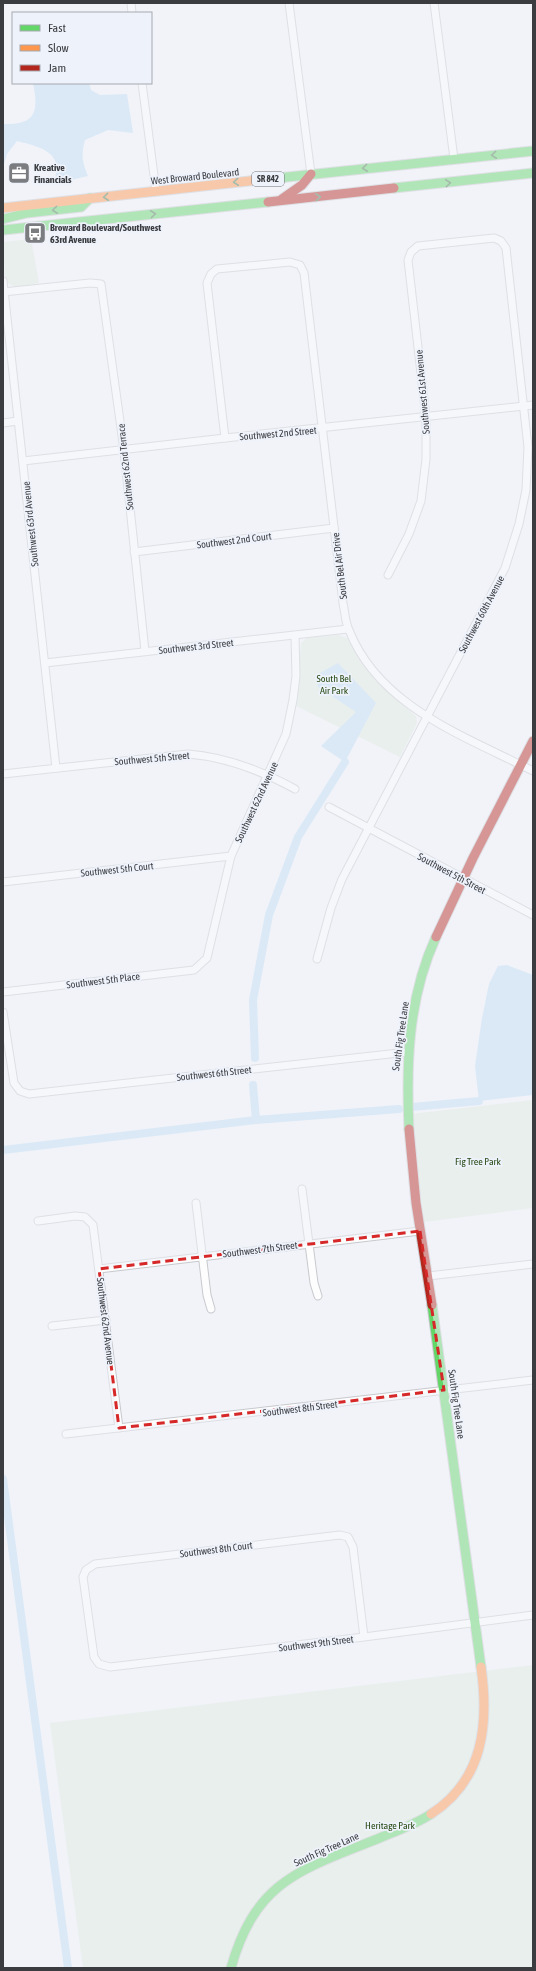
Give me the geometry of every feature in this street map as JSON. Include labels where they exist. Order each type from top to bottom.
[{"type":"street","points":[[280,201],[302,185],[310,174],[289,3]]},
{"type":"street","points":[[434,3],[454,159]]},
{"type":"street","points":[[142,84],[156,191]]},
{"type":"street","name":"West Broward Boulevard","points":[[3,208],[533,151]]},
{"type":"street","name":"SR 842","points":[[3,230],[533,173]]},
{"type":"street","points":[[3,219],[27,213],[81,208],[90,198]]},
{"type":"street","name":"Southwest 60th Avenue","points":[[317,959],[342,879],[505,568],[519,524],[526,490],[528,447],[525,406],[506,248],[501,241],[494,238],[418,246],[411,252]]},
{"type":"street","name":"Southwest 61st Avenue","points":[[388,575],[409,534],[421,501],[426,459],[426,417],[408,260],[411,252]]},
{"type":"street","name":"South Bel Air Drive","points":[[225,438],[207,283],[210,274],[217,269],[290,262],[300,265],[304,273],[324,429],[343,603],[348,629],[364,660],[402,701],[427,717],[533,771]]},
{"type":"street","name":"Southwest 63rd Avenue","points":[[3,281],[56,768]]},
{"type":"street","name":"Southwest 62nd Terrace","points":[[4,292],[90,283],[101,284],[124,450],[145,651]]},
{"type":"street","name":"Southwest 2nd Street","points":[[23,462],[225,438],[324,429],[533,406]]},
{"type":"street","points":[[3,423],[18,421]]},
{"type":"street","name":"Southwest 2nd Court","points":[[134,552],[334,528]]},
{"type":"street","name":"Southwest 3rd Street","points":[[45,663],[348,629]]},
{"type":"street","name":"Southwest 62nd Avenue","points":[[201,964],[207,958],[231,856],[286,734],[294,700],[296,676],[295,636]]},
{"type":"street","name":"South Fig Tree Lane","points":[[231,1968],[236,1949],[243,1932],[256,1911],[274,1889],[302,1870],[420,1822],[446,1804],[474,1765],[482,1742],[485,1718],[484,1696],[444,1390],[420,1231],[406,1117],[406,1079],[408,1052],[419,981],[436,936],[463,879],[533,741]]},
{"type":"street","name":"Southwest 5th Street","points":[[3,774],[188,754],[209,756],[268,774],[295,789]]},
{"type":"street","name":"Southwest 5th Street","points":[[329,807],[533,915]]},
{"type":"street","name":"Southwest 5th Court","points":[[3,882],[231,856]]},
{"type":"street","name":"Southwest 5th Place","points":[[3,992],[194,970],[201,964]]},
{"type":"street","name":"Southwest 6th Street","points":[[3,1012],[14,1083],[20,1091],[29,1094],[408,1052]]},
{"type":"street","points":[[302,1189],[314,1283],[318,1296]]},
{"type":"street","points":[[196,1203],[207,1295],[211,1309]]},
{"type":"street","name":"Southwest 62nd Avenue","points":[[38,1221],[75,1216],[85,1217],[93,1225],[119,1428]]},
{"type":"street","name":"Southwest 7th Street","points":[[99,1269],[420,1231]]},
{"type":"street","points":[[428,1276],[533,1264]]},
{"type":"street","points":[[52,1326],[106,1320]]},
{"type":"street","name":"Southwest 8th Street","points":[[66,1434],[533,1380]]},
{"type":"street","name":"Southwest 8th Court","points":[[99,1664],[94,1657],[83,1577],[86,1570],[94,1564],[340,1535],[348,1537],[353,1547],[364,1638]]},
{"type":"street","name":"Southwest 9th Street","points":[[99,1664],[110,1667],[364,1638],[533,1615]]},
{"type":"highlighted area","points":[[420,1231],[444,1390],[119,1428],[99,1269]]},
{"type":"green space","points":[[31,239],[39,283],[25,286],[11,285],[5,279],[3,242]]},
{"type":"green space","name":"South Bel Air Park","points":[[338,635],[347,638],[381,686],[416,716],[417,723],[400,757],[298,707],[296,704],[301,643],[307,638]]},
{"type":"green space","name":"Fig Tree Park","points":[[533,1100],[533,1208],[424,1222],[411,1114]]},
{"type":"green space","name":"Heritage Park","points":[[533,1665],[533,1968],[83,1968],[50,1723]]},
{"type":"water","points":[[33,84],[89,84],[91,90],[100,95],[127,94],[133,133],[108,130],[85,140],[83,158],[84,167],[88,176],[53,184],[56,173],[54,158],[43,149],[17,141],[7,154],[3,167],[3,124],[14,124],[29,119],[33,115],[35,109]]},
{"type":"water","points":[[338,663],[376,703],[345,762],[321,746],[356,712],[318,687],[316,675]]},
{"type":"water","points":[[507,965],[533,975],[533,1095],[479,1101],[475,1066],[489,984],[498,966]]},
{"type":"waterway","points":[[255,1058],[253,1000],[269,915],[298,837],[345,762]]},
{"type":"waterway","points":[[253,1085],[256,1120]]},
{"type":"waterway","points":[[412,1107],[479,1101]]},
{"type":"waterway","points":[[3,1150],[256,1120],[399,1109]]},
{"type":"waterway","points":[[3,1479],[68,1968]]},
{"type":"traffic: fast","points":[[259,180],[533,151]]},
{"type":"traffic: fast","points":[[394,188],[533,173]]},
{"type":"traffic: fast","points":[[3,219],[27,213],[81,207],[90,198]]},
{"type":"traffic: fast","points":[[3,230],[268,202]]},
{"type":"traffic: fast","points":[[409,1129],[409,1055],[414,1007],[427,960],[436,937]]},
{"type":"traffic: fast","points":[[432,1305],[481,1667]]},
{"type":"traffic: fast","points":[[231,1968],[241,1938],[254,1914],[269,1895],[287,1881],[329,1858],[407,1827],[431,1814]]},
{"type":"traffic: slow","points":[[3,208],[259,180]]},
{"type":"traffic: slow","points":[[431,1814],[449,1800],[462,1785],[472,1767],[479,1749],[483,1729],[484,1709],[481,1667]]},
{"type":"traffic: jam","points":[[282,199],[302,185],[311,174]]},
{"type":"traffic: jam","points":[[268,202],[394,188]]},
{"type":"traffic: jam","points":[[436,937],[473,858],[533,741]]},
{"type":"traffic: jam","points":[[409,1129],[416,1203],[432,1305]]},
{"type":"place","name":"Kreative Financials","points":[[19,173]]},
{"type":"place","name":"Broward Boulevard/Southwest 63rd Avenue","points":[[35,233]]}]
